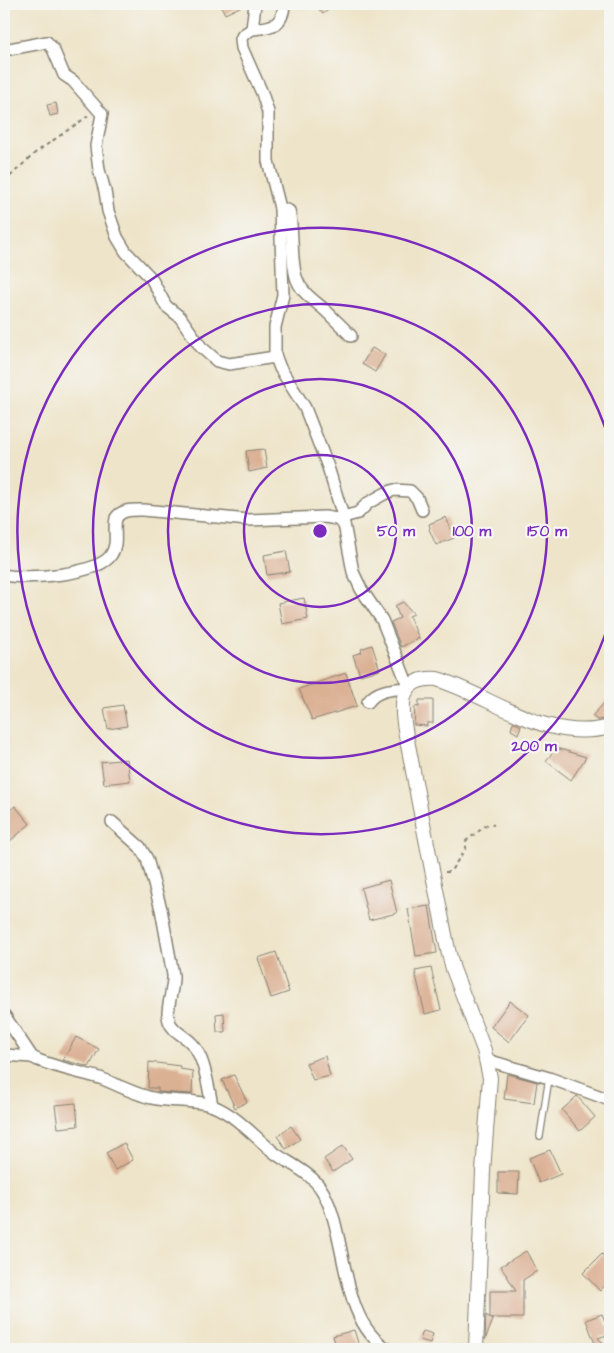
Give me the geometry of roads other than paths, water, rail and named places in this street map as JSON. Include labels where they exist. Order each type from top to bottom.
[{"type":"street","points":[[252,29],[255,4]]},
{"type":"street","points":[[284,4],[282,15],[276,23],[268,28],[252,29],[243,35],[241,45],[262,93],[268,112],[268,161],[280,208],[283,295],[275,327],[275,357],[305,408],[334,484],[344,521],[353,572],[361,589],[382,620],[409,688]]},
{"type":"street","points":[[4,50],[47,42],[53,49],[64,75],[73,81],[102,114],[96,146],[98,170],[105,191],[108,211],[117,237],[126,252],[151,278],[166,306],[180,317],[201,347],[217,361],[228,364],[275,357]]},
{"type":"street","points":[[280,208],[289,211],[292,226],[292,255],[298,281],[308,297],[351,336]]},
{"type":"street","points":[[4,575],[56,575],[82,571],[102,563],[110,556],[114,548],[116,518],[118,514],[129,510],[248,520],[325,517],[344,521],[384,494],[394,490],[407,490],[414,494],[422,510]]},
{"type":"street","points":[[476,1349],[484,1162],[490,1087],[487,1060],[453,969],[403,712],[405,694],[409,688],[423,679],[437,679],[540,724],[575,731],[610,727]]},
{"type":"street","points":[[368,702],[372,696],[409,688]]},
{"type":"street","points":[[112,822],[140,847],[150,869],[161,909],[173,975],[174,985],[168,1019],[172,1026],[190,1040],[196,1050],[212,1105]]},
{"type":"street","points":[[4,1015],[32,1057]]},
{"type":"street","points":[[4,1055],[32,1057],[45,1063],[100,1078],[149,1097],[212,1105],[242,1124],[276,1154],[308,1176],[323,1191],[334,1219],[351,1295],[370,1334],[388,1349]]},
{"type":"street","points":[[487,1060],[549,1078],[610,1100]]},
{"type":"lane","points":[[540,1136],[549,1078]]}]
